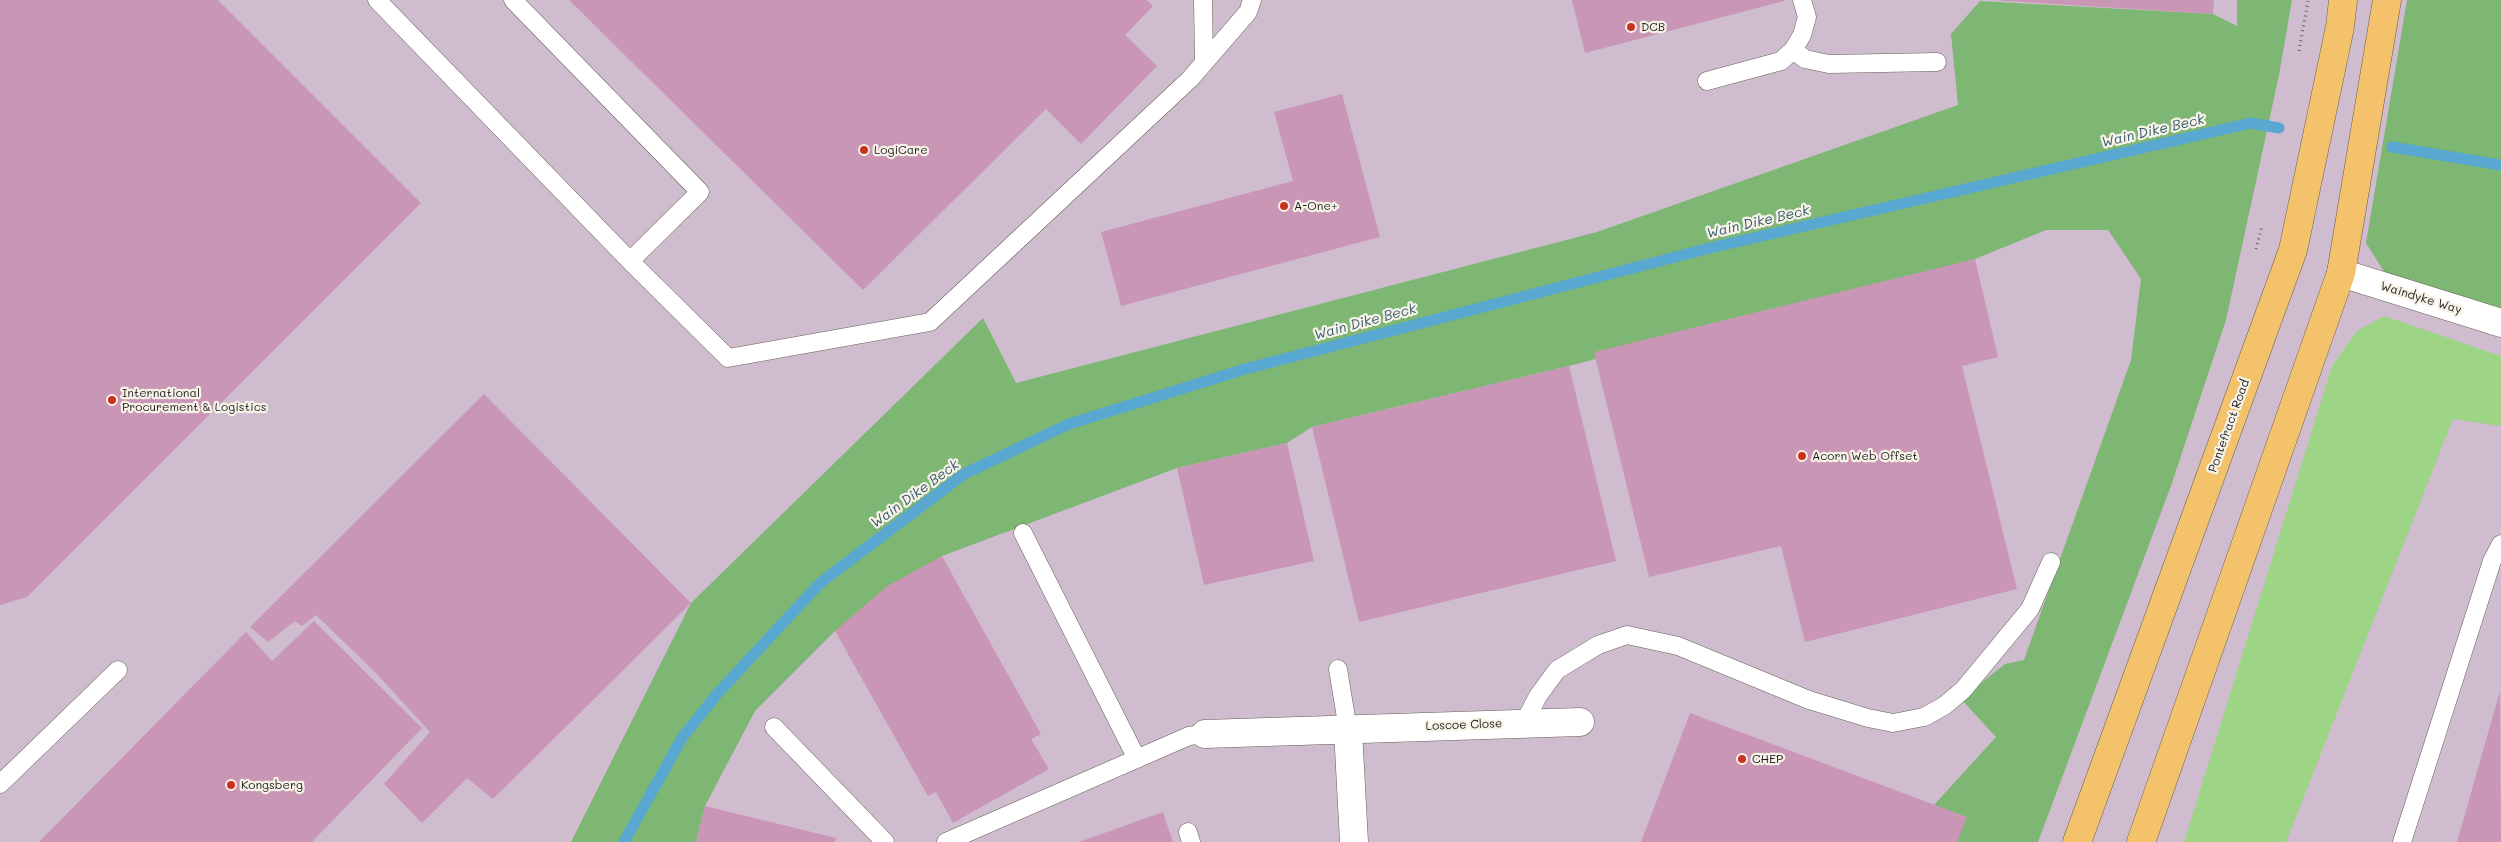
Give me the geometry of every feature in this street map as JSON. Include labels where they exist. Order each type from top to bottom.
[{"type":"main road","name":"Pontefract Road","points":[[2076,842],[2293,250],[2344,0]]},
{"type":"main road","points":[[2141,842],[2342,273],[2387,0]]},
{"type":"street","name":"Waindyke Way","points":[[2342,273],[2501,323]]},
{"type":"street","name":"Loscoe Close","points":[[1205,734],[1580,722]]},
{"type":"street","points":[[1348,730],[1354,842]]},
{"type":"lane","points":[[376,0],[630,261],[728,358],[930,322],[1190,79],[1248,12],[1252,0]]},
{"type":"lane","points":[[513,0],[700,192],[630,261]]},
{"type":"lane","points":[[1203,0],[1204,62]]},
{"type":"lane","points":[[1707,81],[1781,61],[1793,50],[1802,35],[1807,17],[1802,0]]},
{"type":"lane","points":[[1793,50],[1804,59],[1829,64],[1937,62]]},
{"type":"lane","points":[[1023,533],[1137,759]]},
{"type":"lane","points":[[2402,842],[2492,561],[2501,544]]},
{"type":"lane","points":[[1524,723],[1538,696],[1557,670],[1598,645],[1626,634],[1678,646],[1808,700],[1868,718],[1894,723],[1924,718],[1944,706],[1963,690],[1995,652],[2030,609],[2051,562]]},
{"type":"lane","points":[[1338,669],[1348,730]]},
{"type":"lane","points":[[0,784],[118,670]]},
{"type":"lane","points":[[774,727],[885,842]]},
{"type":"lane","points":[[946,842],[1189,736],[1205,734]]},
{"type":"shaded area","points":[[0,0],[2501,0],[2501,842],[0,842]]},
{"type":"green space","points":[[2237,0],[2292,0],[2279,75],[2226,320],[2172,483],[2038,842],[1957,842],[1966,817],[1934,805],[1996,737],[1961,699],[2005,664],[2024,660],[2131,360],[2141,279],[2108,230],[2046,230],[1975,259],[1569,366],[1312,427],[1287,443],[1177,468],[942,556],[835,631],[755,711],[705,806],[696,842],[571,842],[691,603],[983,318],[1016,383],[1597,232],[1958,105],[1951,34],[1980,1],[2213,14],[2237,26]]},
{"type":"green space","points":[[2407,0],[2501,0],[2501,317],[2390,281],[2366,243]]},
{"type":"green space","points":[[2384,316],[2501,356],[2501,426],[2453,419],[2286,842],[2184,842],[2332,366],[2357,331]]},
{"type":"building","name":"International Procurement & Logistics","points":[[0,0],[218,0],[421,203],[27,597],[0,605]]},
{"type":"building","name":"LogiCare","points":[[569,0],[1147,0],[1153,6],[1125,35],[1157,66],[1081,144],[1046,109],[863,290]]},
{"type":"building","name":"DCB","points":[[1572,0],[1784,0],[1784,1],[1585,53]]},
{"type":"building","points":[[1991,0],[2214,0],[2213,14]]},
{"type":"building","name":"A-One+","points":[[1342,94],[1380,237],[1121,306],[1101,232],[1293,181],[1274,112]]},
{"type":"building","name":"Acorn Web Offset","points":[[1975,259],[1998,357],[1962,366],[2017,589],[1805,642],[1781,546],[1649,577],[1594,352]]},
{"type":"building","points":[[1569,366],[1616,561],[1359,622],[1312,427]]},
{"type":"building","points":[[484,394],[691,603],[493,799],[467,778],[422,823],[384,784],[430,732],[375,672],[316,615],[302,626],[295,621],[268,642],[250,627]]},
{"type":"building","points":[[1287,443],[1314,561],[1204,585],[1177,468]]},
{"type":"building","points":[[942,556],[1041,734],[1031,739],[1049,769],[953,823],[936,792],[928,796],[835,631],[886,587]]},
{"type":"building","name":"Kongsberg","points":[[314,621],[422,728],[312,842],[39,842],[246,632],[272,661]]},
{"type":"building","points":[[2500,691],[2501,842],[2457,842]]},
{"type":"building","name":"CHEP","points":[[1690,713],[1967,817],[1957,842],[1641,842]]},
{"type":"building","points":[[705,806],[836,838],[835,842],[696,842]]},
{"type":"building","points":[[1163,812],[1173,842],[1079,842]]},
{"type":"waterway","name":"Wain Dike Beck","points":[[624,842],[682,738],[718,693],[820,583],[964,474],[1069,424],[1245,369],[1710,248],[2251,123],[2279,128]]},
{"type":"waterway","name":"Wain Dike Beck","points":[[2392,147],[2501,165]]},
{"type":"place","name":"DCB","points":[[1631,27]]},
{"type":"place","name":"LogiCare","points":[[864,150]]},
{"type":"place","name":"A-One+","points":[[1284,206]]},
{"type":"place","name":"International Procurement & Logistics","points":[[112,400]]},
{"type":"place","name":"Acorn Web Offset","points":[[1802,456]]},
{"type":"place","name":"CHEP","points":[[1742,759]]},
{"type":"place","name":"Kongsberg","points":[[231,785]]}]
